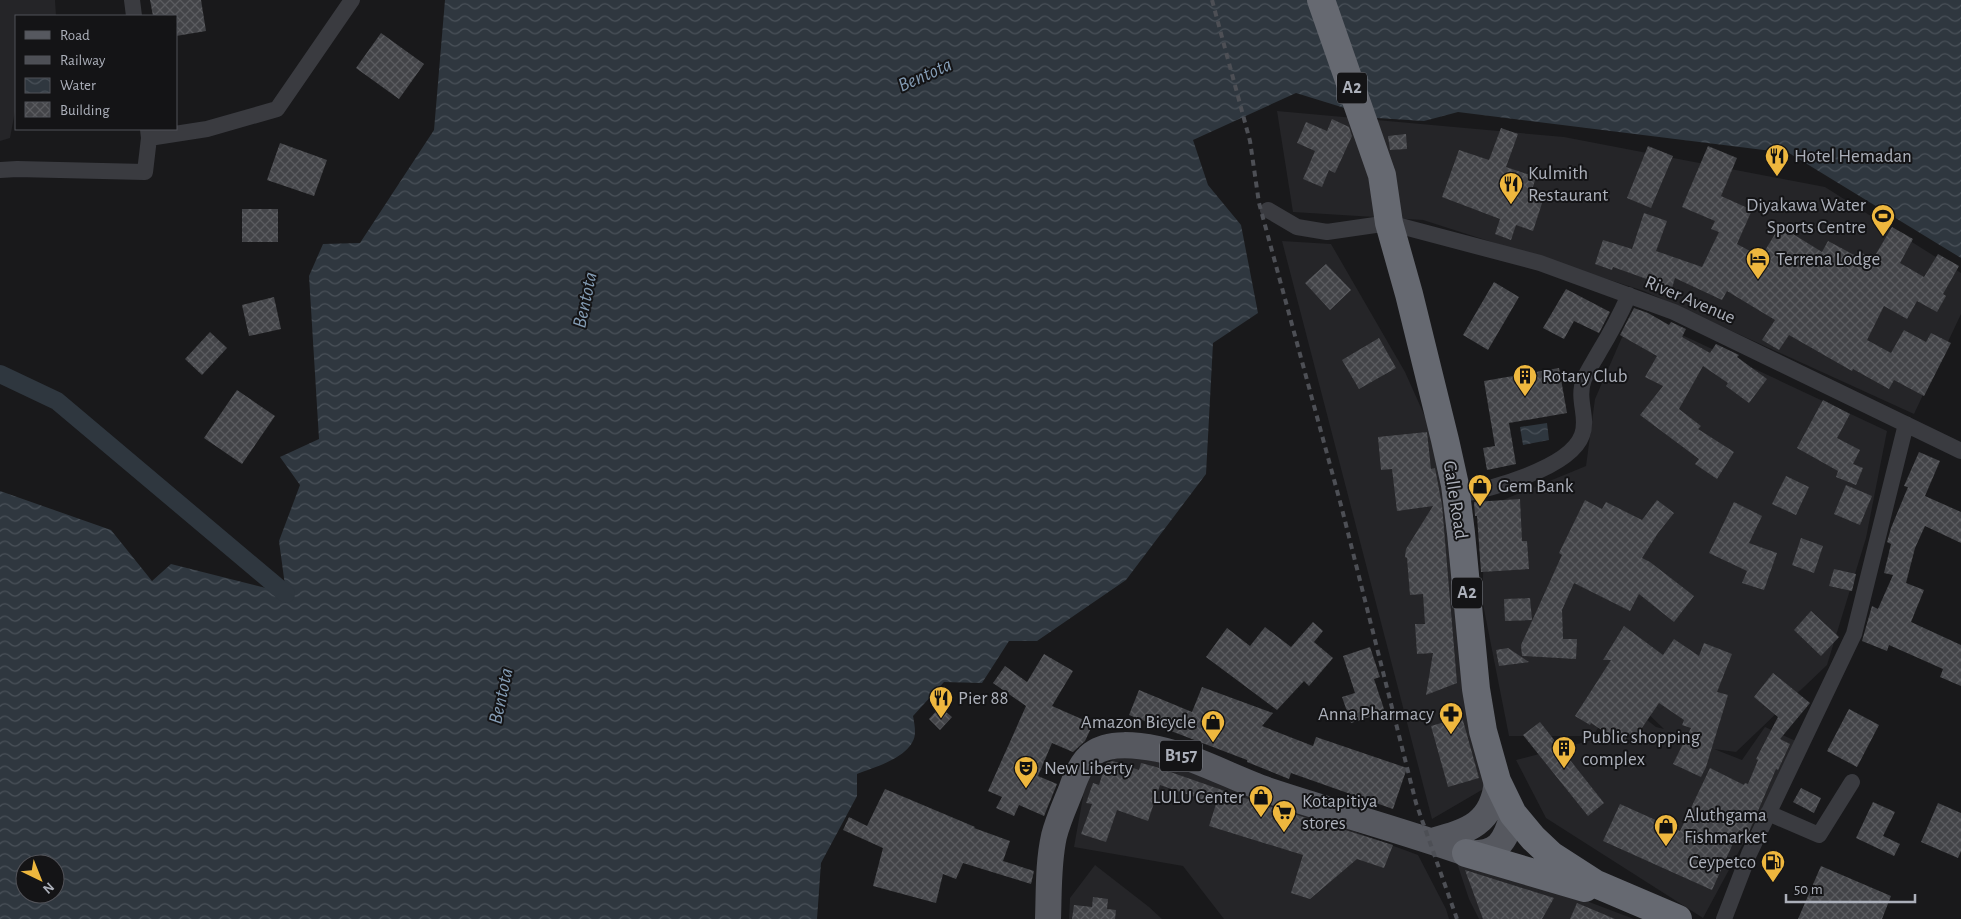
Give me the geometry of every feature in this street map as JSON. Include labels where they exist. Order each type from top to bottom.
[{"type":"highway","name":"Galle Road","points":[[1321,0],[1382,175],[1389,223],[1409,294],[1439,416],[1456,496],[1476,689],[1483,731],[1497,781],[1513,814],[1533,838],[1552,855],[1587,879],[1634,902],[1678,919]]},
{"type":"highway","points":[[1466,853],[1634,902]]},
{"type":"main road","name":"B157","points":[[1048,919],[1052,853],[1061,814],[1082,766],[1091,755],[1107,748],[1124,745],[1140,746],[1179,755],[1291,798],[1466,853],[1483,853],[1499,846],[1507,835],[1513,814]]},
{"type":"main road","points":[[1432,841],[1458,834],[1479,822],[1493,802],[1497,781]]},
{"type":"street","points":[[132,0],[134,15]]},
{"type":"street","points":[[0,170],[17,168],[145,172],[149,133],[207,129],[277,109],[352,0]]},
{"type":"street","points":[[1268,210],[1297,227],[1327,232],[1389,223]]},
{"type":"street","name":"River Avenue","points":[[1389,223],[1540,263],[1674,312],[1961,451]]},
{"type":"street","points":[[1456,496],[1510,483],[1538,470],[1576,447],[1585,424],[1580,394],[1585,378],[1618,319],[1629,295]]},
{"type":"street","points":[[1724,919],[1749,854],[1854,634],[1906,424]]},
{"type":"street","points":[[1768,814],[1819,836],[1852,782]]},
{"type":"shaded area","points":[[0,0],[55,0],[56,15],[15,15],[15,111],[10,138],[0,141]]},
{"type":"shaded area","points":[[1277,111],[1564,137],[1825,187],[1961,273],[1961,314],[1914,414],[1644,291],[1423,220],[1293,212]]},
{"type":"shaded area","points":[[1282,241],[1331,244],[1405,372],[1444,459],[1492,784],[1432,819]]},
{"type":"shaded area","points":[[1633,312],[1887,431],[1866,538],[1827,665],[1736,752],[1714,749],[1742,760],[1765,727],[1798,742],[1703,918],[1546,818],[1516,760],[1596,739],[1622,700],[1656,727],[1664,729],[1622,689],[1593,736],[1509,736],[1482,599],[1486,507],[1586,466],[1595,399]]},
{"type":"shaded area","points":[[1123,752],[1207,777],[1418,855],[1446,909],[1449,919],[1224,919],[1183,866],[1074,847],[1086,780]]},
{"type":"shaded area","points":[[1456,860],[1497,867],[1634,919],[1479,919],[1469,899]]},
{"type":"shaded area","points":[[1095,865],[1162,919],[1069,919],[1070,898]]},
{"type":"water","name":"Bentota","points":[[445,0],[1961,0],[1961,258],[1789,153],[1458,112],[1424,121],[1377,118],[1296,93],[1193,140],[1208,185],[1241,225],[1258,313],[1213,343],[1206,474],[1126,580],[1037,641],[1009,641],[982,683],[944,682],[913,716],[915,732],[908,748],[893,759],[857,774],[857,796],[821,863],[817,919],[0,919],[0,491],[111,530],[152,581],[171,564],[286,593],[279,541],[300,485],[280,457],[319,439],[309,276],[323,244],[360,243],[434,130]]},
{"type":"water","points":[[1547,423],[1549,440],[1523,445],[1520,427]]},
{"type":"building","points":[[150,0],[201,0],[206,31],[178,36],[178,15],[153,15]]},
{"type":"building","points":[[381,33],[424,64],[399,99],[356,68]]},
{"type":"building","points":[[1332,119],[1349,127],[1352,136],[1335,173],[1329,170],[1322,187],[1303,179],[1315,151],[1297,143],[1306,122],[1327,131]]},
{"type":"building","points":[[1501,128],[1518,134],[1506,167],[1536,177],[1531,193],[1544,197],[1533,231],[1516,225],[1511,240],[1495,234],[1500,219],[1442,197],[1459,150],[1489,160]]},
{"type":"building","points":[[1406,134],[1407,149],[1390,150],[1388,136]]},
{"type":"building","points":[[280,143],[327,160],[314,196],[267,180]]},
{"type":"building","points":[[1648,146],[1673,156],[1651,208],[1627,198]]},
{"type":"building","points":[[1708,146],[1737,158],[1721,196],[1752,210],[1737,244],[1761,257],[1780,226],[1822,252],[1828,241],[1858,257],[1860,252],[1873,259],[1892,227],[1913,239],[1900,263],[1924,277],[1938,254],[1959,266],[1943,294],[1946,296],[1937,312],[1917,301],[1907,319],[1884,306],[1867,340],[1891,353],[1904,330],[1926,342],[1931,333],[1951,343],[1924,396],[1894,380],[1889,389],[1853,369],[1852,371],[1789,335],[1779,350],[1762,340],[1775,320],[1727,291],[1722,300],[1675,278],[1672,288],[1613,267],[1612,270],[1595,264],[1603,240],[1632,249],[1644,213],[1667,221],[1656,251],[1702,267],[1719,232],[1711,229],[1715,221],[1682,207]]},
{"type":"building","points":[[242,209],[278,209],[278,242],[242,242]]},
{"type":"building","points":[[1326,264],[1351,290],[1330,310],[1305,283]]},
{"type":"building","points":[[1494,282],[1519,297],[1488,350],[1463,335]]},
{"type":"building","points":[[1566,289],[1610,312],[1599,333],[1574,321],[1564,339],[1543,328]]},
{"type":"building","points":[[274,297],[281,329],[249,336],[242,305]]},
{"type":"building","points":[[1634,308],[1648,313],[1669,325],[1671,322],[1686,329],[1682,337],[1710,353],[1716,344],[1739,355],[1737,357],[1767,379],[1749,403],[1726,386],[1728,383],[1703,366],[1679,409],[1701,426],[1698,429],[1734,452],[1717,479],[1695,464],[1699,459],[1640,415],[1663,386],[1645,377],[1657,356],[1620,335]]},
{"type":"building","points":[[210,332],[227,348],[202,375],[185,359]]},
{"type":"building","points":[[1379,338],[1396,368],[1359,389],[1342,360]]},
{"type":"building","name":"Rotary Club","points":[[1559,368],[1567,413],[1509,423],[1516,464],[1487,470],[1483,448],[1495,446],[1484,381]]},
{"type":"building","points":[[237,390],[275,416],[242,464],[204,438]]},
{"type":"building","points":[[1823,400],[1850,414],[1837,438],[1860,450],[1853,464],[1863,468],[1856,485],[1836,477],[1838,471],[1797,448]]},
{"type":"building","points":[[1427,432],[1431,469],[1435,468],[1442,505],[1457,683],[1426,695],[1433,653],[1417,654],[1415,624],[1425,624],[1423,594],[1410,595],[1407,558],[1405,557],[1406,549],[1433,506],[1397,511],[1392,469],[1381,470],[1378,437]]},
{"type":"building","points":[[1919,452],[1940,461],[1925,496],[1961,512],[1961,543],[1925,526],[1915,548],[1906,583],[1924,590],[1911,622],[1961,645],[1961,686],[1940,677],[1943,669],[1889,645],[1887,651],[1862,641],[1872,606],[1878,609],[1893,575],[1884,573],[1891,544],[1887,542],[1908,487],[1904,486]]},
{"type":"building","points":[[1786,476],[1809,487],[1796,515],[1772,504]]},
{"type":"building","points":[[1846,485],[1872,496],[1860,525],[1834,514]]},
{"type":"building","points":[[1520,499],[1522,541],[1527,541],[1529,569],[1481,572],[1477,516],[1475,516],[1474,502]]},
{"type":"building","points":[[1585,500],[1602,509],[1606,502],[1642,520],[1657,500],[1674,513],[1642,558],[1694,596],[1674,622],[1639,594],[1630,611],[1574,583],[1562,610],[1563,639],[1577,639],[1576,659],[1522,656],[1521,645],[1562,555],[1559,553]]},
{"type":"building","points":[[1734,502],[1762,516],[1749,543],[1777,553],[1764,590],[1742,583],[1747,571],[1709,553]]},
{"type":"building","points":[[1801,538],[1823,546],[1814,573],[1792,565]]},
{"type":"building","points":[[1834,569],[1856,574],[1852,591],[1829,586]]},
{"type":"building","points":[[1530,598],[1532,620],[1505,621],[1504,599]]},
{"type":"building","points":[[1811,611],[1839,637],[1821,656],[1794,630]]},
{"type":"building","points":[[1313,622],[1323,631],[1314,642],[1333,658],[1309,686],[1304,681],[1277,710],[1206,657],[1227,628],[1250,646],[1265,627],[1291,647]]},
{"type":"building","points":[[1624,626],[1663,655],[1674,639],[1699,656],[1704,643],[1732,654],[1717,692],[1728,695],[1706,767],[1701,777],[1673,764],[1691,728],[1682,725],[1684,720],[1659,703],[1635,738],[1629,734],[1623,744],[1591,723],[1590,725],[1575,716],[1611,660],[1603,660]]},
{"type":"building","points":[[1370,647],[1380,677],[1374,679],[1385,712],[1351,723],[1342,697],[1355,693],[1343,656]]},
{"type":"building","points":[[1508,648],[1529,662],[1499,666],[1496,650]]},
{"type":"building","points":[[1044,654],[1073,671],[1052,706],[1093,724],[1085,741],[1073,752],[1052,743],[1038,776],[1057,784],[1044,816],[1019,805],[1014,816],[996,808],[1002,797],[988,791],[1026,706],[993,683],[1005,666],[1027,682]]},
{"type":"building","points":[[1773,673],[1810,703],[1780,739],[1790,744],[1778,770],[1776,769],[1748,834],[1739,830],[1712,890],[1603,841],[1620,804],[1680,831],[1710,768],[1744,785],[1745,783],[1748,784],[1758,760],[1756,759],[1778,717],[1754,697]]},
{"type":"building","points":[[1202,687],[1273,713],[1262,726],[1313,746],[1316,737],[1407,768],[1393,809],[1291,773],[1289,779],[1247,762],[1247,760],[1129,715],[1139,690],[1192,712]]},
{"type":"building","points":[[940,707],[952,717],[940,730],[929,719]]},
{"type":"building","points":[[1849,709],[1879,725],[1857,767],[1827,751]]},
{"type":"building","points":[[1462,717],[1479,778],[1448,787],[1431,726]]},
{"type":"building","name":"Public shopping complex","points":[[1540,722],[1604,803],[1588,816],[1523,735]]},
{"type":"building","points":[[1113,761],[1139,770],[1141,763],[1156,767],[1262,804],[1393,845],[1384,868],[1357,859],[1310,899],[1291,893],[1303,855],[1209,826],[1216,804],[1160,785],[1148,821],[1117,810],[1106,842],[1081,834],[1092,804],[1086,803],[1093,783],[1099,785],[1106,763]]},
{"type":"building","points":[[1801,788],[1821,798],[1814,813],[1793,802]]},
{"type":"building","points":[[885,789],[974,828],[1010,841],[1003,861],[1034,871],[1031,884],[963,863],[956,879],[943,874],[936,903],[873,886],[883,848],[843,830],[849,817],[867,826]]},
{"type":"building","points":[[1873,802],[1895,812],[1883,836],[1900,844],[1894,856],[1856,838]]},
{"type":"building","points":[[1938,803],[1961,813],[1961,851],[1958,858],[1921,842]]},
{"type":"building","points":[[1821,866],[1891,896],[1882,919],[1798,919]]},
{"type":"building","points":[[1465,870],[1554,898],[1542,919],[1483,919]]},
{"type":"building","points":[[1093,897],[1108,899],[1107,909],[1116,910],[1115,919],[1072,919],[1074,905],[1092,907]]},
{"type":"building","points":[[1577,903],[1615,919],[1570,919]]},
{"type":"waterway","points":[[0,374],[57,401],[286,594]]},
{"type":"railway","points":[[1212,0],[1250,141],[1259,203],[1342,509],[1416,803],[1457,919]]},
{"type":"place","name":"Hotel Hemadan","points":[[1777,177]]},
{"type":"place","name":"Kulmith Restaurant","points":[[1511,205]]},
{"type":"place","name":"Diyakawa Water Sports Centre","points":[[1883,237]]},
{"type":"place","name":"Terrena Lodge","points":[[1758,280]]},
{"type":"place","name":"Rotary Club","points":[[1525,397]]},
{"type":"place","name":"Gem Bank","points":[[1480,507]]},
{"type":"place","name":"Pier 88","points":[[941,719]]},
{"type":"place","name":"Anna Pharmacy","points":[[1451,735]]},
{"type":"place","name":"Amazon Bicycle","points":[[1213,743]]},
{"type":"place","name":"Public shopping complex","points":[[1564,769]]},
{"type":"place","name":"New Liberty","points":[[1026,789]]},
{"type":"place","name":"LULU Center","points":[[1261,818]]},
{"type":"place","name":"Kotapitiya stores","points":[[1284,833]]},
{"type":"place","name":"Aluthgama Fishmarket","points":[[1666,847]]},
{"type":"place","name":"Ceypetco","points":[[1773,883]]}]
